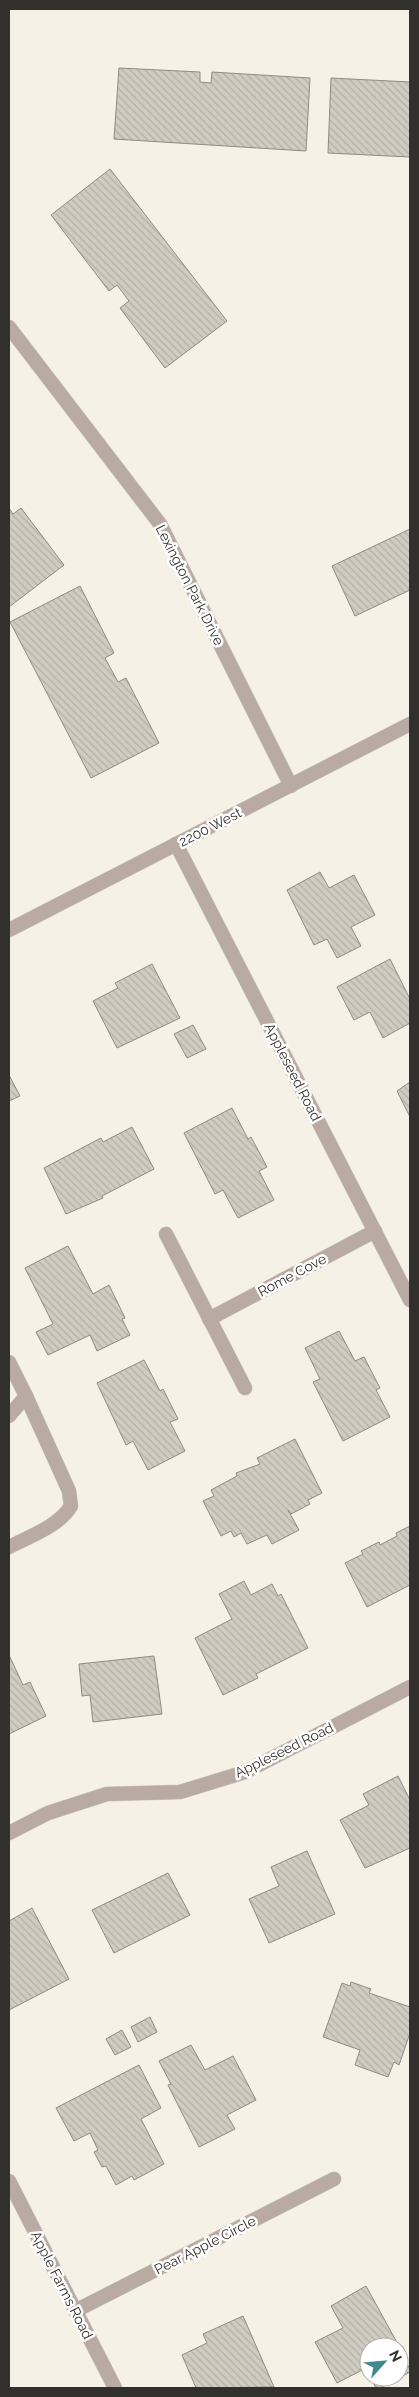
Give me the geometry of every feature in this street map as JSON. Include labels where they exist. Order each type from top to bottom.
[{"type":"street","name":"Lexington Park Drive","points":[[9,327],[160,524],[291,786]]},
{"type":"street","name":"2200 West","points":[[9,930],[410,724]]},
{"type":"street","name":"Appleseed Road","points":[[176,844],[410,1300]]},
{"type":"street","name":"Rome Cove","points":[[209,1319],[375,1231]]},
{"type":"street","points":[[166,1234],[246,1388]]},
{"type":"street","points":[[9,1362],[68,1491],[71,1506],[65,1515],[50,1526],[9,1547]]},
{"type":"street","points":[[9,1416],[26,1396]]},
{"type":"street","name":"Appleseed Road","points":[[9,1833],[48,1813],[107,1794],[180,1792],[244,1772],[410,1688]]},
{"type":"street","name":"Pear Apple Circle","points":[[75,2311],[334,2179]]},
{"type":"street","name":"Apple Farms Road","points":[[9,2181],[115,2388]]},
{"type":"building","points":[[119,68],[200,72],[200,82],[211,83],[212,72],[310,78],[306,151],[114,139]]},
{"type":"building","points":[[331,78],[410,82],[410,157],[328,153]]},
{"type":"building","points":[[110,169],[227,321],[165,368],[120,308],[129,301],[117,285],[109,291],[51,215]]},
{"type":"building","points":[[9,508],[13,514],[21,508],[64,565],[9,607]]},
{"type":"building","points":[[410,529],[410,590],[355,616],[332,566]]},
{"type":"building","points":[[80,586],[114,653],[105,658],[118,682],[126,678],[159,743],[91,778],[10,622]]},
{"type":"building","points":[[320,872],[329,888],[354,875],[375,915],[351,927],[361,946],[337,958],[327,939],[314,945],[287,890]]},
{"type":"building","points":[[390,959],[410,999],[410,1023],[383,1038],[370,1012],[354,1020],[337,987]]},
{"type":"building","points":[[152,964],[180,1018],[117,1048],[93,1001],[118,988],[115,983]]},
{"type":"building","points":[[193,1025],[206,1049],[187,1058],[174,1034]]},
{"type":"building","points":[[9,1075],[20,1096],[9,1101]]},
{"type":"building","points":[[410,1082],[410,1117],[397,1091]]},
{"type":"building","points":[[232,1108],[248,1139],[251,1137],[267,1167],[259,1171],[274,1200],[238,1218],[223,1190],[215,1194],[184,1133]]},
{"type":"building","points":[[132,1127],[154,1169],[102,1196],[103,1198],[66,1214],[44,1168],[101,1138],[103,1142]]},
{"type":"building","points":[[68,1246],[93,1294],[109,1285],[125,1318],[122,1319],[130,1335],[97,1351],[90,1335],[48,1355],[36,1332],[53,1324],[25,1268]]},
{"type":"building","points":[[339,1331],[355,1361],[364,1357],[380,1388],[376,1390],[390,1417],[343,1441],[313,1382],[320,1379],[305,1348]]},
{"type":"building","points":[[144,1360],[160,1391],[163,1389],[178,1419],[170,1422],[185,1451],[148,1470],[133,1441],[126,1445],[97,1383]]},
{"type":"building","points":[[295,1439],[322,1493],[308,1500],[310,1504],[291,1514],[288,1510],[299,1530],[272,1544],[267,1535],[247,1544],[241,1533],[234,1537],[231,1531],[221,1536],[203,1501],[214,1496],[211,1490],[237,1476],[236,1473],[260,1464],[257,1458]]},
{"type":"building","points":[[410,1526],[410,1585],[367,1607],[345,1563],[363,1554],[361,1551],[379,1542],[380,1545],[397,1536],[396,1533]]},
{"type":"building","points":[[244,1581],[251,1595],[272,1584],[278,1596],[281,1594],[308,1648],[256,1674],[258,1678],[223,1695],[195,1638],[232,1619],[219,1594]]},
{"type":"building","points":[[9,1655],[23,1685],[30,1682],[46,1716],[9,1734]]},
{"type":"building","points":[[154,1656],[162,1714],[93,1722],[90,1695],[82,1696],[79,1664]]},
{"type":"building","points":[[398,1776],[410,1800],[410,1848],[365,1868],[340,1820],[369,1805],[363,1794]]},
{"type":"building","points":[[307,1851],[335,1914],[269,1943],[249,1899],[279,1886],[271,1867]]},
{"type":"building","points":[[168,1873],[190,1915],[114,1953],[92,1910]]},
{"type":"building","points":[[32,1908],[69,1979],[9,2010],[9,1921]]},
{"type":"building","points":[[351,1982],[371,1989],[369,1993],[410,2007],[410,2033],[399,2065],[394,2062],[388,2077],[355,2065],[360,2050],[323,2037],[342,1983],[350,1986]]},
{"type":"building","points":[[150,2017],[157,2032],[138,2042],[131,2027]]},
{"type":"building","points":[[122,2030],[131,2047],[115,2055],[106,2039]]},
{"type":"building","points":[[191,2045],[205,2070],[233,2056],[256,2100],[227,2115],[235,2129],[199,2147],[168,2085],[171,2084],[159,2061]]},
{"type":"building","points":[[139,2065],[161,2108],[141,2119],[164,2164],[134,2180],[132,2176],[116,2185],[106,2166],[102,2167],[94,2152],[98,2150],[90,2133],[74,2141],[56,2108]]},
{"type":"building","points":[[366,2286],[394,2337],[359,2337],[359,2372],[337,2383],[315,2342],[343,2328],[331,2306]]},
{"type":"building","points":[[243,2316],[274,2387],[196,2388],[182,2355],[207,2343],[203,2334]]}]
